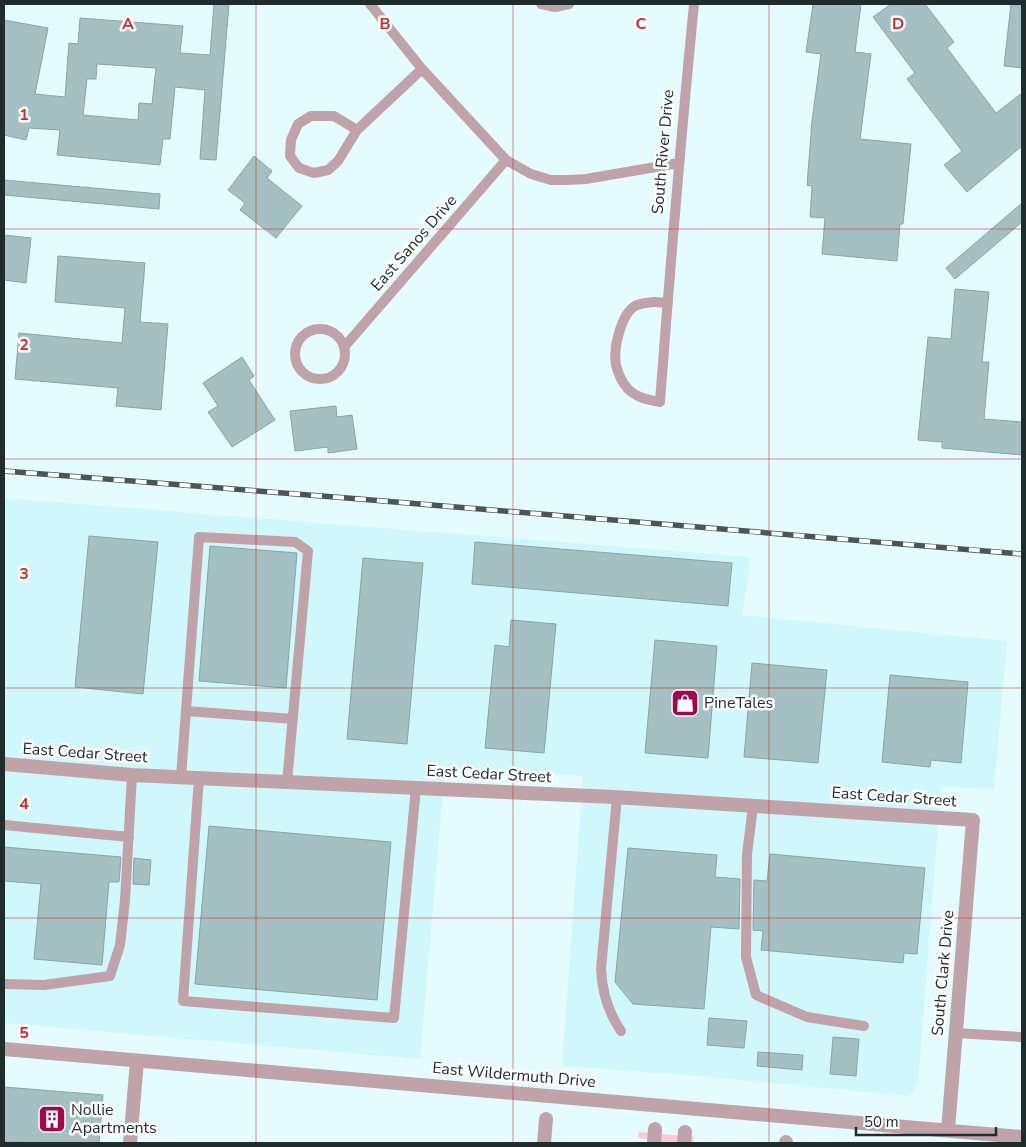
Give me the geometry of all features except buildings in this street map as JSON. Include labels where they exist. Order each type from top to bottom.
[{"type":"street","name":"East Cedar Street","points":[[4,764],[132,775],[617,797],[973,820]]},
{"type":"street","name":"South Clark Drive","points":[[948,1130],[973,820]]},
{"type":"street","name":"East Wildermuth Drive","points":[[4,1049],[1022,1137]]},
{"type":"street","points":[[130,1143],[137,1061]]},
{"type":"street","points":[[544,1143],[546,1119]]},
{"type":"lane","points":[[370,4],[422,69],[506,160],[531,174],[551,180],[586,179],[679,163]]},
{"type":"lane","points":[[541,4],[555,7],[569,4]]},
{"type":"lane","name":"South River Drive","points":[[668,303],[650,302],[635,306],[623,319],[617,339],[615,363],[620,377],[630,390],[641,398],[660,402],[694,4]]},
{"type":"lane","points":[[357,130],[334,116],[311,116],[298,124],[290,140],[290,156],[299,168],[314,173],[328,170],[338,161],[357,130],[422,69]]},
{"type":"lane","name":"East Sanos Drive","points":[[344,346],[506,160]]},
{"type":"lane","points":[[327,330],[334,333],[344,346],[346,355],[340,371],[325,379],[316,379],[301,371],[295,356],[299,340],[312,331],[327,330]]},
{"type":"lane","points":[[181,777],[199,537],[295,542],[308,551],[287,782]]},
{"type":"lane","points":[[186,710],[293,719]]},
{"type":"lane","points":[[4,984],[44,985],[110,976],[120,945],[125,900],[132,775]]},
{"type":"lane","points":[[199,778],[183,1001],[394,1018],[416,788]]},
{"type":"lane","points":[[617,797],[601,969],[602,986],[606,1000],[612,1018],[622,1032]]},
{"type":"lane","points":[[753,806],[747,854],[746,957],[756,995],[807,1017],[864,1026]]},
{"type":"lane","points":[[4,825],[129,837]]},
{"type":"lane","points":[[956,1033],[1022,1037]]},
{"type":"shaded area","points":[[4,498],[751,557],[742,615],[1007,641],[994,790],[941,786],[918,1085],[909,1096],[699,1076],[562,1066],[583,776],[445,768],[420,1059],[4,1023]]},
{"type":"shaded area","points":[[639,1132],[694,1137],[693,1142],[647,1143],[647,1139],[638,1138]]},
{"type":"railway","points":[[4,471],[1022,554]]},
{"type":"place","name":"PineTales","points":[[685,703]]},
{"type":"place","name":"Nollie Apartments","points":[[52,1119]]}]
